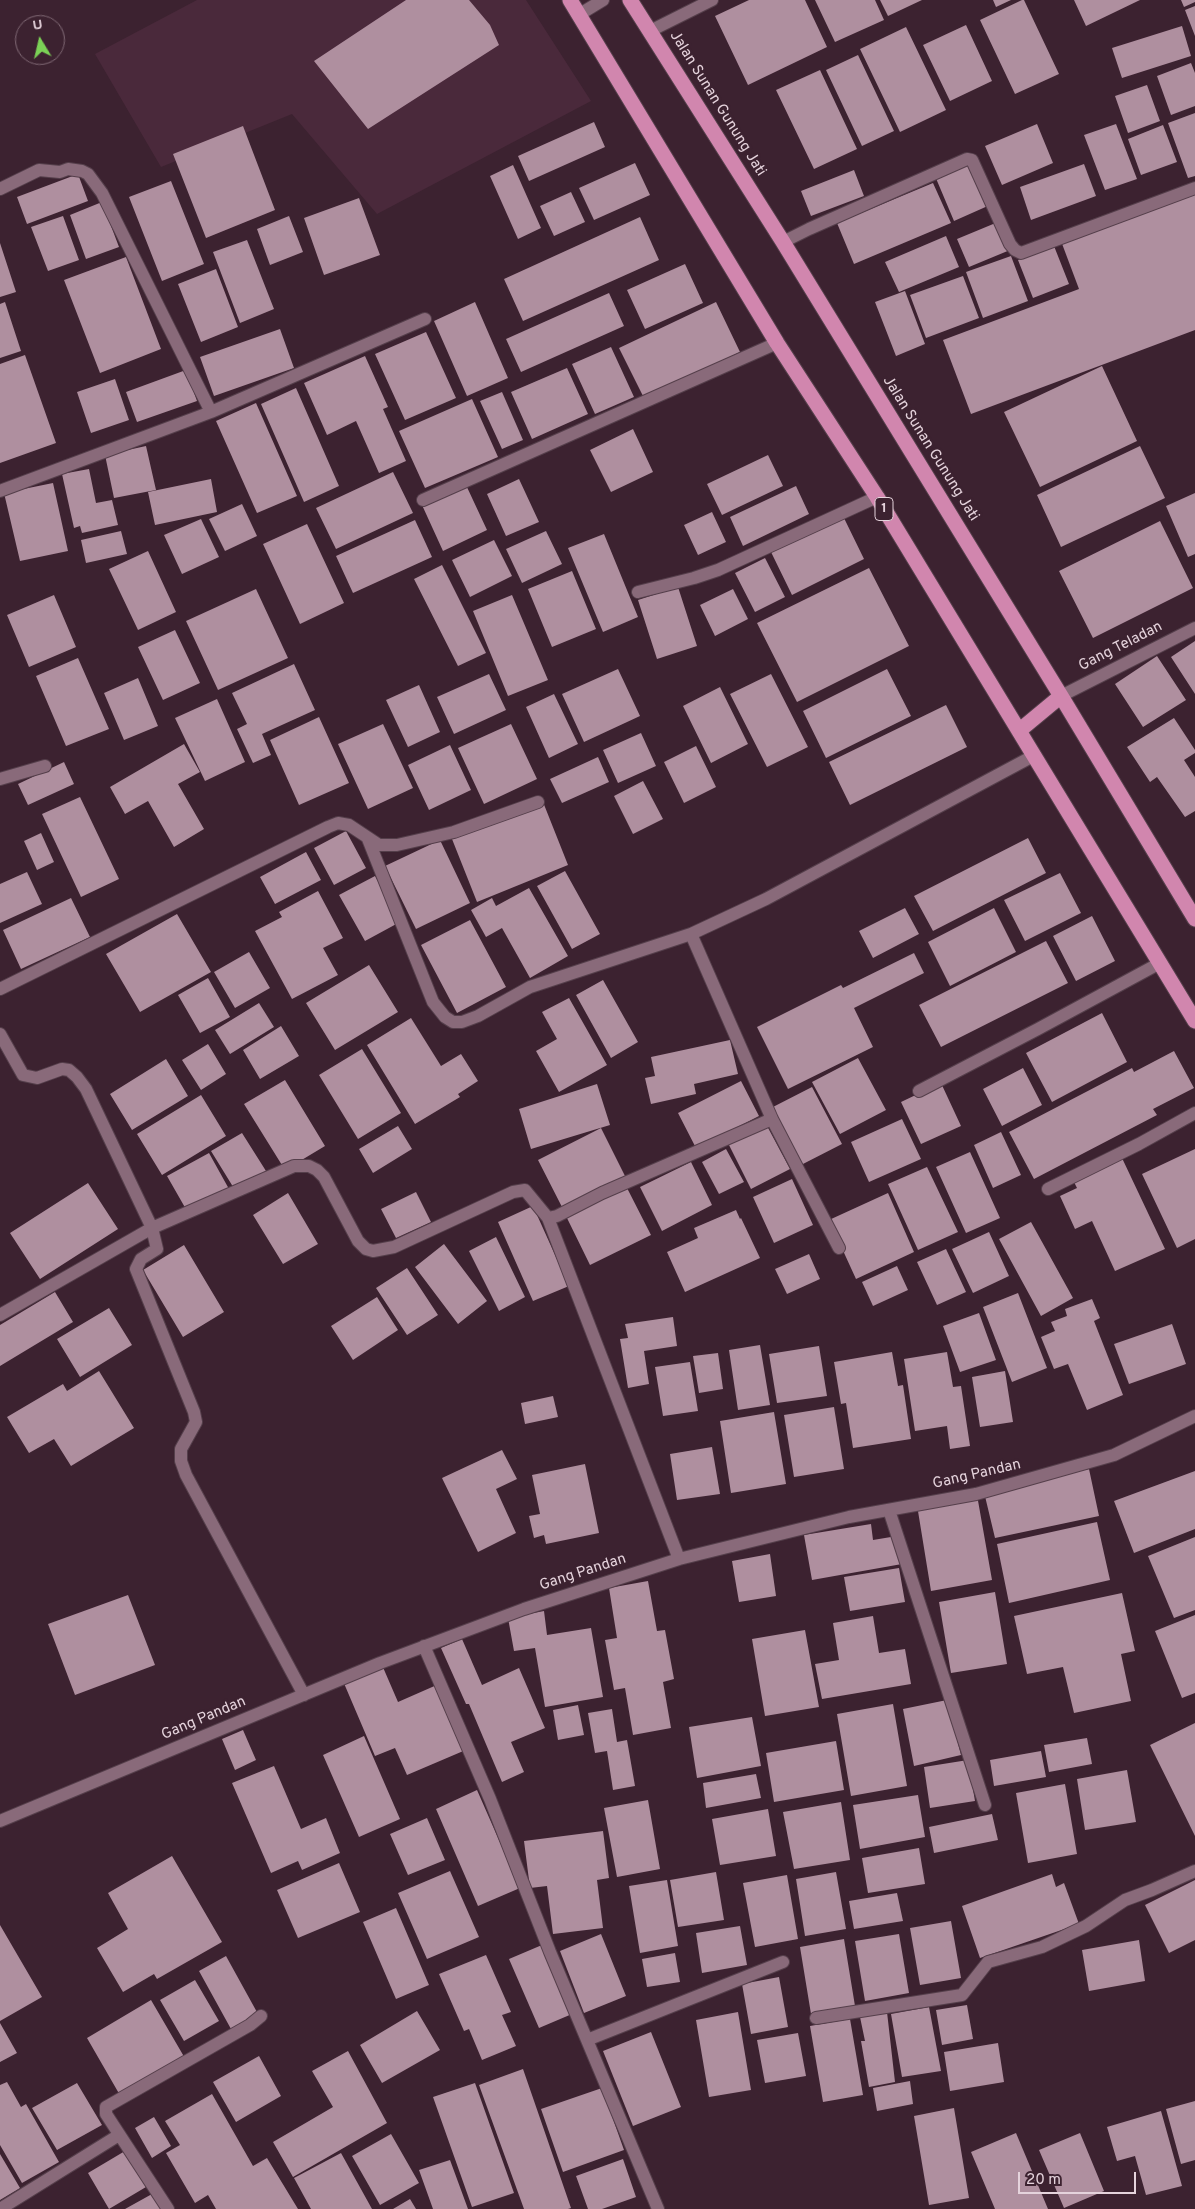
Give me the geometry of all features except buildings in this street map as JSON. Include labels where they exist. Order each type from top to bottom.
[{"type":"highway","name":"1","points":[[570,0],[777,343],[877,497],[1020,730],[1195,1021]]},
{"type":"highway","name":"Jalan Sunan Gunung Jati","points":[[630,0],[783,242],[1062,696],[1195,919]]},
{"type":"highway","points":[[1020,730],[1062,696]]},
{"type":"street","points":[[580,14],[603,0]]},
{"type":"street","points":[[650,31],[712,0]]},
{"type":"street","points":[[783,242],[809,228],[967,159],[972,160],[1010,244],[1015,250],[1021,252],[1053,242],[1195,188]]},
{"type":"street","points":[[0,189],[39,170],[60,172],[68,169],[88,174],[102,192],[211,412]]},
{"type":"street","points":[[0,491],[211,412],[425,319]]},
{"type":"street","points":[[423,500],[777,343]]},
{"type":"street","points":[[638,592],[718,570],[877,497]]},
{"type":"street","name":"Gang Teladan","points":[[1062,696],[1195,628]]},
{"type":"street","points":[[368,840],[434,1002],[445,1017],[453,1022],[462,1022],[478,1016],[530,987],[690,934],[766,899],[1035,755]]},
{"type":"street","points":[[0,778],[45,766]]},
{"type":"street","points":[[0,989],[338,823],[348,826],[379,845],[397,845],[454,832],[538,802]]},
{"type":"street","points":[[690,934],[772,1119],[839,1248]]},
{"type":"street","points":[[919,1091],[1160,963]]},
{"type":"street","points":[[0,1034],[23,1076],[37,1078],[62,1069],[69,1070],[86,1088],[152,1228],[158,1245],[157,1249],[141,1258],[136,1269],[194,1412],[196,1422],[181,1450],[181,1461],[186,1475],[304,1695]]},
{"type":"street","points":[[1048,1189],[1139,1144],[1195,1113]]},
{"type":"street","points":[[548,1218],[557,1216],[602,1194],[772,1119]]},
{"type":"street","points":[[0,1315],[152,1228],[294,1166],[309,1166],[317,1170],[324,1177],[358,1241],[373,1251],[394,1247],[513,1192],[525,1190],[548,1218],[679,1559]]},
{"type":"street","name":"Gang Pandan","points":[[0,1821],[424,1646],[524,1609],[679,1559],[849,1517],[976,1494],[1114,1455],[1195,1416]]},
{"type":"street","points":[[889,1510],[985,1806]]},
{"type":"street","points":[[424,1646],[490,1799],[550,1952],[658,2209]]},
{"type":"street","points":[[816,2018],[962,1994],[988,1962],[1042,1947],[1086,1926],[1124,1900],[1195,1871]]},
{"type":"street","points":[[587,2040],[783,1962]]},
{"type":"street","points":[[168,2209],[106,2114],[106,2106],[250,2025],[262,2016]]},
{"type":"street","points":[[0,2209],[119,2135]]},
{"type":"shaded area","points":[[197,0],[526,0],[591,101],[377,214],[292,114],[161,167],[95,54]]}]
